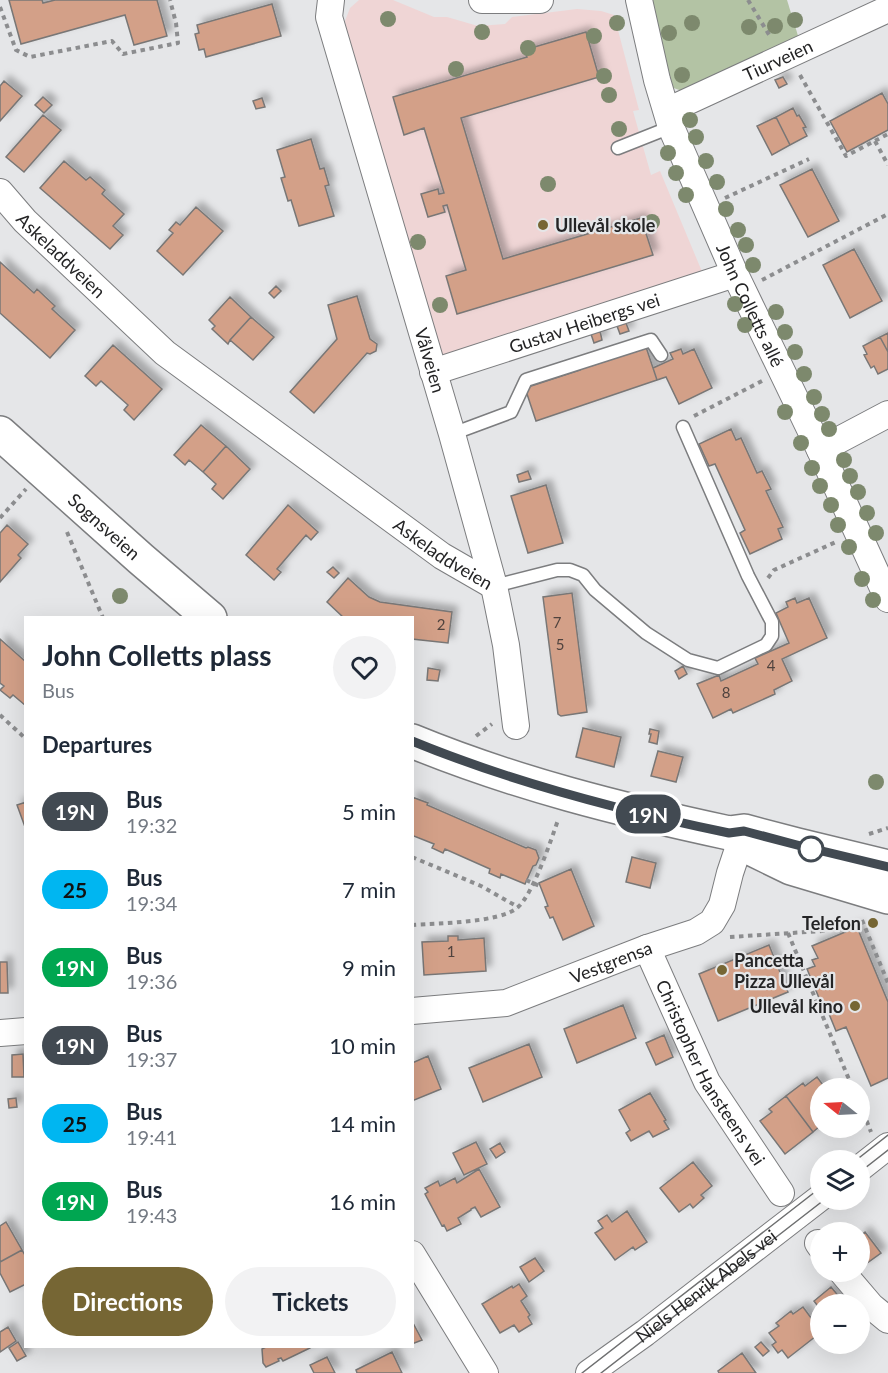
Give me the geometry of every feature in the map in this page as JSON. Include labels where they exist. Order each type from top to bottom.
[{"type":"main road","name":"Sognsveien","points":[[0,432],[208,616]]},
{"type":"main road","points":[[414,742],[534,784],[598,802],[738,836],[797,845],[888,867]]},
{"type":"main road","points":[[738,836],[791,868],[888,897]]},
{"type":"street","name":"Vålveien","points":[[331,0],[329,17],[452,434],[494,586],[506,645],[516,726]]},
{"type":"street","points":[[482,0],[540,0]]},
{"type":"street","name":"John Colletts allé","points":[[639,0],[657,80],[669,119],[739,282],[888,598]]},
{"type":"street","name":"Tiurveien","points":[[669,119],[786,57],[888,9]]},
{"type":"street","name":"Askeladdveien","points":[[0,192],[25,221],[165,353],[442,556],[494,586]]},
{"type":"street","name":"Gustav Heibergs vei","points":[[433,372],[739,282]]},
{"type":"street","points":[[820,450],[888,414]]},
{"type":"street","name":"Vestgrensa","points":[[414,1011],[506,1003],[647,948],[696,932],[712,921],[722,905],[738,836]]},
{"type":"street","name":"Christopher Hansteens vei","points":[[647,948],[707,1082],[781,1193]]},
{"type":"street","points":[[0,1033],[24,1031]]},
{"type":"street","points":[[870,1154],[880,1141]]},
{"type":"street","name":"Niels Henrik Abels vei","points":[[589,1373],[645,1333],[810,1206]]},
{"type":"street","points":[[414,1257],[485,1373]]},
{"type":"street","points":[[851,1282],[871,1306],[888,1320]]},
{"type":"lane","points":[[618,148],[669,119]]},
{"type":"lane","points":[[452,434],[511,412],[526,380],[651,340],[661,354]]},
{"type":"lane","name":"Askeladdveien","points":[[494,586],[557,570],[570,570],[583,575],[595,590],[646,633],[688,660],[718,668],[766,645],[772,636],[772,622],[748,576],[683,427]]},
{"type":"path","points":[[0,7],[16,50],[30,57],[112,41],[123,54],[178,43],[170,0]]},
{"type":"path","points":[[748,0],[757,17],[786,57],[846,156],[888,134]]},
{"type":"path","points":[[875,141],[888,165]]},
{"type":"path","points":[[706,207],[809,159]]},
{"type":"path","points":[[739,282],[888,214]]},
{"type":"path","points":[[683,427],[682,423],[767,379]]},
{"type":"path","points":[[0,518],[29,485]]},
{"type":"path","points":[[72,524],[67,531],[102,616]]},
{"type":"path","points":[[757,593],[774,570],[841,539]]},
{"type":"path","points":[[0,715],[24,737]]},
{"type":"path","points":[[414,925],[482,919],[504,914],[518,907],[534,881],[561,813]]},
{"type":"path","points":[[414,858],[481,886],[518,907]]},
{"type":"path","points":[[526,880],[542,887]]},
{"type":"path","points":[[859,912],[888,983]]},
{"type":"path","points":[[729,937],[822,931],[863,921]]},
{"type":"path","points":[[788,933],[848,1078]]},
{"type":"path","points":[[885,976],[888,971]]},
{"type":"path","points":[[870,1122],[880,1141]]},
{"type":"shaded area","name":"Ullevål skole","points":[[359,0],[393,0],[434,17],[447,17],[478,26],[505,24],[512,17],[577,9],[601,11],[614,15],[639,110],[633,111],[651,175],[660,171],[703,274],[447,357],[441,354],[347,35],[345,21],[350,8]]},
{"type":"green space","points":[[651,0],[787,0],[799,39],[682,91],[671,87]]},
{"type":"building","points":[[9,0],[42,0],[43,3],[55,0],[157,0],[167,36],[134,45],[125,15],[21,44]]},
{"type":"building","points":[[272,4],[281,36],[206,57],[204,49],[199,50],[195,34],[199,33],[197,25]]},
{"type":"building","points":[[586,32],[599,77],[461,118],[503,259],[641,218],[653,255],[457,314],[446,276],[466,270],[447,205],[443,206],[445,212],[428,217],[421,194],[438,189],[439,194],[444,193],[424,128],[404,135],[393,97],[527,57],[524,50]]},
{"type":"building","points":[[783,77],[787,84],[779,88],[775,80]]},
{"type":"building","points":[[4,81],[22,96],[0,121],[0,86]]},
{"type":"building","points":[[882,93],[888,104],[888,130],[847,152],[830,121]]},
{"type":"building","points":[[43,97],[52,105],[44,113],[35,105]]},
{"type":"building","points":[[262,98],[265,107],[256,109],[253,101]]},
{"type":"building","points":[[793,108],[806,127],[803,128],[807,136],[790,145],[776,117]]},
{"type":"building","points":[[43,115],[61,130],[24,172],[6,157]]},
{"type":"building","points":[[776,117],[790,145],[772,155],[757,126]]},
{"type":"building","points":[[311,139],[320,169],[324,168],[329,185],[325,186],[334,216],[299,226],[281,178],[285,177],[277,150]]},
{"type":"building","points":[[64,161],[86,180],[90,177],[105,190],[102,194],[124,214],[113,226],[123,235],[110,249],[40,188]]},
{"type":"building","points":[[812,169],[839,221],[808,237],[780,185]]},
{"type":"building","points":[[196,207],[223,231],[183,275],[157,251],[173,233],[169,230],[176,222],[180,225]]},
{"type":"building","points":[[854,249],[882,301],[850,318],[823,265]]},
{"type":"building","points":[[0,262],[34,293],[37,289],[55,306],[52,309],[75,330],[50,358],[0,313]]},
{"type":"building","points":[[276,286],[281,291],[274,298],[269,293]]},
{"type":"building","points":[[357,296],[370,339],[377,344],[376,351],[367,353],[314,413],[290,392],[337,339],[328,305]]},
{"type":"building","points":[[230,297],[251,317],[228,344],[212,329],[215,326],[209,320]]},
{"type":"building","points":[[251,317],[274,337],[253,360],[230,340]]},
{"type":"building","points":[[626,323],[629,331],[620,334],[617,326]]},
{"type":"building","points":[[600,331],[602,340],[594,343],[591,334]]},
{"type":"building","points":[[888,333],[888,352],[880,337]]},
{"type":"building","points":[[880,337],[888,352],[888,369],[878,374],[874,366],[871,368],[864,355],[867,354],[863,346]]},
{"type":"building","points":[[113,345],[162,389],[134,420],[124,410],[128,405],[101,381],[96,386],[85,376]]},
{"type":"building","points":[[646,347],[657,380],[536,421],[525,388],[580,370],[579,365],[590,361],[591,366]]},
{"type":"building","points":[[681,349],[683,354],[694,349],[712,388],[679,404],[666,377],[657,380],[653,368],[673,359],[670,353]]},
{"type":"building","points":[[201,425],[226,446],[203,472],[189,460],[185,465],[174,455]]},
{"type":"building","points":[[731,429],[736,440],[741,438],[757,473],[762,471],[771,489],[766,491],[783,527],[778,529],[782,539],[750,554],[740,533],[745,530],[715,464],[709,466],[699,444]]},
{"type":"building","points":[[226,446],[250,469],[223,499],[212,489],[216,484],[203,472]]},
{"type":"building","points":[[528,471],[531,479],[519,482],[517,475]]},
{"type":"building","points":[[546,485],[563,543],[528,553],[511,496]]},
{"type":"building","points":[[288,505],[318,532],[311,540],[306,535],[277,569],[281,572],[274,580],[246,555]]},
{"type":"building","points":[[7,525],[28,544],[18,555],[21,558],[0,582],[0,533]]},
{"type":"building","points":[[333,567],[339,573],[334,578],[327,572]]},
{"type":"building","points":[[348,578],[369,597],[380,602],[452,612],[448,643],[414,639],[414,616],[342,616],[327,602]]},
{"type":"building","points":[[572,593],[587,712],[561,716],[558,714],[543,597]]},
{"type":"building","points":[[795,598],[797,603],[809,598],[827,638],[782,659],[792,681],[774,690],[775,694],[733,713],[731,709],[713,718],[697,684],[719,675],[721,681],[758,664],[755,658],[789,643],[776,613],[788,607],[786,602]]},
{"type":"building","points":[[0,639],[24,660],[24,704],[13,695],[10,698],[0,690],[4,686],[0,683]]},
{"type":"building","points":[[683,666],[687,674],[679,679],[675,671]]},
{"type":"building","points":[[428,668],[440,670],[438,681],[427,680]]},
{"type":"building","points":[[583,728],[621,737],[614,767],[576,757]]},
{"type":"building","points":[[650,729],[659,731],[657,744],[649,742]]},
{"type":"building","points":[[658,751],[683,757],[676,782],[651,776]]},
{"type":"building","points":[[414,798],[526,848],[536,850],[539,858],[525,884],[501,874],[500,878],[489,873],[490,869],[445,849],[443,853],[432,848],[434,844],[414,836]]},
{"type":"building","points":[[24,803],[24,824],[17,805]]},
{"type":"building","points":[[632,857],[656,863],[650,888],[626,882]]},
{"type":"building","points":[[571,869],[594,926],[563,940],[553,917],[550,918],[545,907],[548,906],[539,883]]},
{"type":"building","name":"Ullevål kino","points":[[857,927],[888,1002],[888,1078],[871,1086],[870,1078],[868,1078],[846,1027],[836,1031],[827,1009],[824,1010],[807,969],[815,966],[812,960],[818,958],[812,946]]},
{"type":"building","points":[[448,936],[458,936],[458,940],[484,938],[486,971],[424,975],[422,942],[448,941]]},
{"type":"building","points":[[769,945],[788,992],[718,1021],[699,974]]},
{"type":"building","points":[[0,962],[7,962],[8,993],[0,993]]},
{"type":"building","points":[[623,1005],[636,1038],[577,1063],[564,1029]]},
{"type":"building","points":[[664,1035],[673,1057],[656,1065],[646,1043]]},
{"type":"building","points":[[529,1044],[542,1077],[483,1102],[469,1068]]},
{"type":"building","points":[[23,1054],[24,1077],[12,1077],[12,1055]]},
{"type":"building","points":[[428,1056],[441,1089],[414,1100],[414,1062]]},
{"type":"building","points":[[810,1082],[810,1128],[786,1096],[803,1083],[805,1086]]},
{"type":"building","points":[[650,1093],[669,1129],[653,1137],[649,1131],[631,1141],[626,1133],[630,1130],[619,1110]]},
{"type":"building","points":[[786,1096],[810,1128],[810,1134],[785,1154],[760,1121],[772,1112],[769,1109]]},
{"type":"building","points":[[16,1098],[17,1107],[9,1108],[8,1099]]},
{"type":"building","points":[[476,1142],[487,1164],[464,1175],[453,1153]]},
{"type":"building","points":[[500,1143],[505,1152],[496,1158],[490,1149]]},
{"type":"building","points":[[693,1162],[712,1186],[701,1195],[704,1198],[693,1208],[690,1204],[679,1212],[660,1188]]},
{"type":"building","points":[[479,1169],[500,1207],[481,1217],[475,1207],[458,1218],[461,1224],[447,1231],[425,1194],[428,1192],[425,1188],[438,1181],[440,1186],[455,1178],[457,1183]]},
{"type":"building","points":[[627,1211],[647,1242],[635,1250],[633,1247],[615,1260],[595,1233],[603,1228],[598,1221],[607,1215],[612,1222]]},
{"type":"building","points":[[6,1222],[22,1250],[0,1262],[0,1226]]},
{"type":"building","points":[[870,1239],[881,1253],[870,1261]]},
{"type":"building","points":[[22,1250],[24,1285],[10,1292],[0,1273],[0,1262]]},
{"type":"building","points":[[535,1258],[544,1271],[529,1282],[520,1267]]},
{"type":"building","points":[[519,1284],[527,1296],[521,1301],[530,1315],[528,1317],[532,1324],[519,1332],[514,1325],[500,1333],[482,1304]]},
{"type":"building","points":[[831,1287],[837,1294],[822,1294]]},
{"type":"building","points":[[803,1307],[810,1316],[810,1341],[788,1358],[782,1350],[778,1353],[772,1345],[776,1342],[769,1333],[779,1326],[776,1323],[791,1311],[793,1314]]},
{"type":"building","points":[[414,1325],[422,1340],[414,1343]]},
{"type":"building","points":[[8,1327],[16,1341],[0,1352],[0,1332]]},
{"type":"building","points":[[18,1342],[26,1356],[17,1361],[9,1348]]},
{"type":"building","points":[[761,1342],[769,1351],[763,1356],[755,1347]]},
{"type":"building","points":[[310,1348],[283,1361],[281,1358],[278,1359],[279,1361],[266,1367],[263,1363],[262,1349]]},
{"type":"building","points":[[392,1352],[402,1373],[357,1373],[356,1370]]},
{"type":"building","points":[[742,1353],[756,1373],[719,1373],[718,1371]]},
{"type":"building","points":[[327,1357],[335,1373],[314,1373],[310,1365]]},
{"type":"tram line","points":[[869,1150],[888,1135]]},
{"type":"tram line","points":[[870,1164],[888,1150]]},
{"type":"tram line","points":[[582,1373],[810,1196]]},
{"type":"tram line","points":[[601,1373],[811,1210]]},
{"type":"bus line","name":"19N","points":[[414,742],[524,781],[598,802],[729,833],[744,831],[888,867]]},
{"type":"place","name":"Ullevål skole","points":[[543,225]]},
{"type":"place","name":"Telefon","points":[[873,923]]},
{"type":"place","name":"Pancetta Pizza Ullevål","points":[[722,970]]},
{"type":"place","name":"Ullevål kino","points":[[855,1006]]}]
